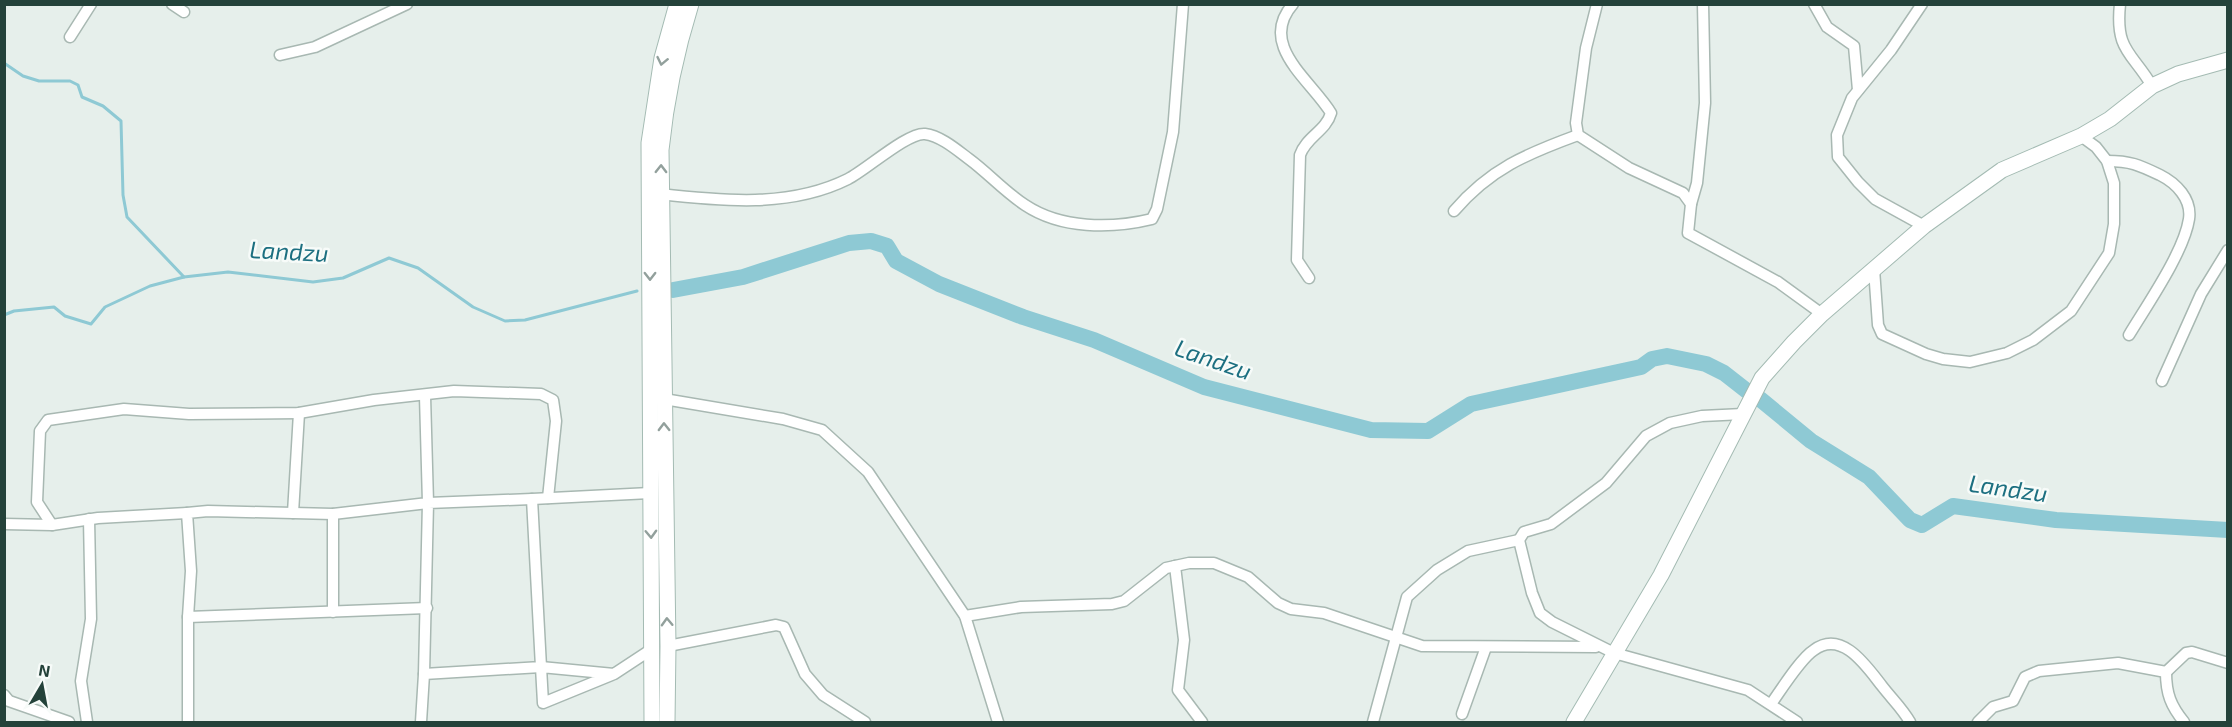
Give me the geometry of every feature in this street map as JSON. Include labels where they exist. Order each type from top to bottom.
[{"type":"street","points":[[70,37],[91,4]]},
{"type":"street","points":[[172,4],[184,12]]},
{"type":"street","points":[[280,55],[325,44],[407,4]]},
{"type":"street","points":[[652,723],[649,143],[662,58],[677,4]]},
{"type":"street","points":[[667,723],[668,646],[660,194],[666,107],[680,40],[691,4]]},
{"type":"street","points":[[660,194],[726,201],[775,200],[838,184],[867,170],[887,151],[916,135],[925,134],[955,149],[1024,205],[1055,221],[1096,225],[1152,219],[1173,132],[1183,4]]},
{"type":"street","points":[[1293,4],[1280,27],[1279,41],[1304,79],[1322,98],[1331,113],[1329,122],[1304,144],[1300,155],[1297,260],[1309,278]]},
{"type":"street","points":[[1597,4],[1586,48],[1576,123],[1578,135],[1629,168],[1683,193],[1691,204]]},
{"type":"street","points":[[1703,4],[1705,103],[1697,183],[1691,204],[1688,233],[1778,282],[1822,314]]},
{"type":"street","points":[[1814,4],[1827,27],[1854,46],[1858,90]]},
{"type":"street","points":[[1922,4],[1897,42],[1852,98],[1837,135],[1838,157],[1875,199],[1924,226]]},
{"type":"street","points":[[2120,4],[2119,29],[2125,51],[2152,86]]},
{"type":"street","points":[[1574,723],[1661,575],[1762,378],[1822,314],[1924,226],[2002,170],[2081,136],[2110,118],[2152,86],[2178,74],[2228,60]]},
{"type":"street","points":[[1454,211],[1475,187],[1494,172],[1578,135]]},
{"type":"street","points":[[1874,269],[1878,325],[1882,334],[1943,360],[1970,362],[2007,353],[2033,340],[2071,310],[2109,253],[2114,224],[2114,183],[2107,162],[2096,147],[2081,136]]},
{"type":"street","points":[[2107,162],[2132,162],[2168,180],[2184,194],[2188,211],[2189,219],[2182,239],[2129,335]]},
{"type":"street","points":[[2162,381],[2201,294],[2228,250]]},
{"type":"street","points":[[52,525],[37,502],[40,431],[48,420],[124,409],[189,414],[299,412],[374,400],[454,391],[527,393],[549,396],[555,403],[556,421],[548,498]]},
{"type":"street","points":[[421,723],[427,608],[428,503],[425,396]]},
{"type":"street","points":[[664,399],[783,419],[822,430],[868,472],[965,616],[998,723]]},
{"type":"street","points":[[293,513],[299,412]]},
{"type":"street","points":[[1743,414],[1702,416],[1670,423],[1646,436],[1606,483],[1551,524],[1524,532],[1519,540],[1523,565],[1540,613],[1596,647],[1749,690],[1797,723]]},
{"type":"street","points":[[4,524],[52,525],[89,519],[208,511],[333,514],[428,503],[650,493]]},
{"type":"street","points":[[532,499],[543,703],[614,674],[652,649]]},
{"type":"street","points":[[187,513],[191,571],[188,617],[188,723]]},
{"type":"street","points":[[333,514],[333,612]]},
{"type":"street","points":[[87,723],[81,681],[92,619],[89,519]]},
{"type":"street","points":[[1373,723],[1407,597],[1437,570],[1468,551],[1519,540]]},
{"type":"street","points":[[965,616],[1021,607],[1112,604],[1124,601],[1166,568],[1214,563],[1248,577],[1278,603],[1291,609],[1324,613],[1422,646],[1596,647]]},
{"type":"street","points":[[1175,566],[1184,640],[1178,690],[1202,723]]},
{"type":"street","points":[[188,617],[427,608]]},
{"type":"street","points":[[668,646],[776,625],[784,627],[805,674],[823,695],[865,723]]},
{"type":"street","points":[[1771,704],[1811,651],[1824,644],[1832,644],[1862,658],[1900,704],[1910,723]]},
{"type":"street","points":[[1462,714],[1486,647]]},
{"type":"street","points":[[2184,723],[2174,710],[2166,692],[2166,672],[2186,653],[2192,652],[2228,663]]},
{"type":"street","points":[[1978,723],[1993,707],[2013,701],[2025,677],[2039,671],[2118,663],[2166,672]]},
{"type":"street","points":[[424,674],[541,668],[614,674]]},
{"type":"street","points":[[4,695],[9,701],[69,723]]},
{"type":"waterway","points":[[4,63],[23,76],[39,81],[70,81],[78,85],[82,97],[103,106],[121,121],[123,195],[127,217],[184,277]]},
{"type":"waterway","name":"Landzu","points":[[673,290],[743,277],[849,243],[871,241],[887,246],[896,261],[939,284],[1023,317],[1094,340],[1204,387],[1371,430],[1428,431],[1471,404],[1641,367],[1652,359],[1667,356],[1706,364],[1724,373],[1747,391]]},
{"type":"waterway","name":"Landzu","points":[[4,315],[14,311],[54,307],[65,316],[91,324],[105,307],[150,286],[184,277],[228,272],[313,282],[343,278],[389,258],[418,268],[473,307],[505,321],[525,320],[637,291]]},
{"type":"waterway","name":"Landzu","points":[[1760,399],[1811,441],[1869,477],[1910,520],[1922,525],[1953,506],[2056,520],[2228,530]]}]
